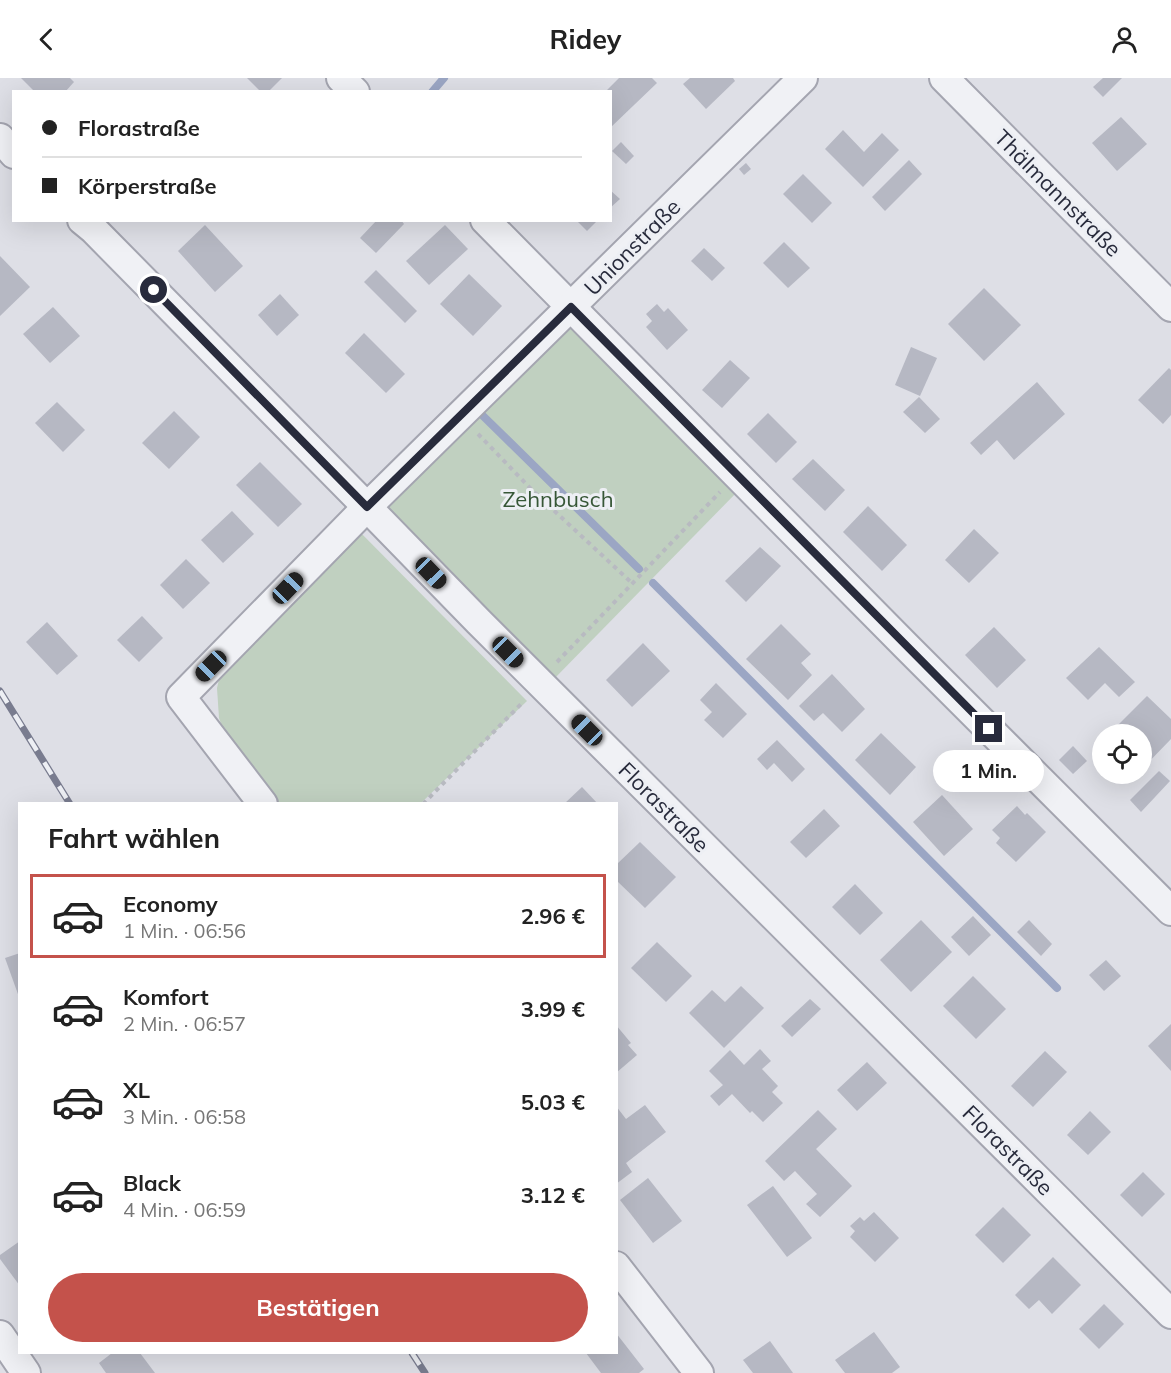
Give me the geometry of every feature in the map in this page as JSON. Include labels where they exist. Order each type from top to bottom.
[{"type":"street","points":[[341,78],[353,90]]},
{"type":"street","name":"Unionstraße","points":[[261,802],[181,697],[367,507],[803,78]]},
{"type":"street","name":"Thälmannstraße","points":[[944,78],[1171,307]]},
{"type":"street","points":[[0,138],[12,152]]},
{"type":"street","name":"Florastraße","points":[[84,222],[538,682],[1171,1314]]},
{"type":"street","points":[[487,222],[1171,910]]},
{"type":"street","points":[[618,1269],[699,1373]]},
{"type":"street","points":[[0,1335],[26,1373]]},
{"type":"path","points":[[460,416],[534,492],[633,584]]},
{"type":"path","points":[[425,802],[525,700],[538,682],[737,474]]},
{"type":"green space","name":"Zehnbusch","points":[[564,317],[740,489],[553,680],[377,508]]},
{"type":"green space","points":[[354,526],[527,701],[422,802],[266,802],[231,752],[219,718],[217,688],[226,651]]},
{"type":"building","points":[[21,78],[70,78],[74,82],[67,90],[33,90]]},
{"type":"building","points":[[247,78],[282,78],[270,90],[259,90]]},
{"type":"building","points":[[619,78],[652,78],[657,83],[612,126],[612,90],[607,90]]},
{"type":"building","points":[[690,78],[733,78],[735,81],[706,109],[683,84]]},
{"type":"building","points":[[1103,78],[1122,78],[1103,97],[1093,87]]},
{"type":"building","points":[[1121,117],[1147,144],[1117,171],[1092,143]]},
{"type":"building","points":[[843,130],[864,152],[882,133],[899,150],[863,187],[825,149]]},
{"type":"building","points":[[621,142],[634,156],[626,164],[612,151]]},
{"type":"building","points":[[909,160],[922,174],[885,211],[872,197]]},
{"type":"building","points":[[746,163],[751,169],[744,175],[739,169]]},
{"type":"building","points":[[803,174],[832,203],[812,223],[783,194]]},
{"type":"building","points":[[612,192],[620,199],[612,206]]},
{"type":"building","points":[[375,222],[402,222],[404,224],[376,253],[360,238]]},
{"type":"building","points":[[578,222],[596,222],[587,231]]},
{"type":"building","points":[[205,225],[243,266],[215,292],[178,251]]},
{"type":"building","points":[[445,225],[468,249],[429,285],[406,261]]},
{"type":"building","points":[[784,242],[810,268],[788,288],[763,263]]},
{"type":"building","points":[[704,248],[725,268],[712,281],[691,261]]},
{"type":"building","points":[[0,256],[30,287],[0,316]]},
{"type":"building","points":[[376,270],[417,311],[405,323],[364,282]]},
{"type":"building","points":[[469,274],[502,306],[473,336],[440,304]]},
{"type":"building","points":[[984,288],[1021,325],[984,361],[948,324]]},
{"type":"building","points":[[280,294],[299,315],[277,336],[258,315]]},
{"type":"building","points":[[657,304],[664,312],[668,308],[688,330],[667,350],[646,327],[652,321],[646,314]]},
{"type":"building","points":[[53,307],[80,336],[50,363],[23,334]]},
{"type":"building","points":[[364,333],[405,374],[386,393],[345,353]]},
{"type":"building","points":[[911,347],[937,358],[920,396],[895,385]]},
{"type":"building","points":[[730,360],[750,378],[722,408],[702,390]]},
{"type":"building","points":[[1169,368],[1171,370],[1171,415],[1163,424],[1138,400]]},
{"type":"building","points":[[1037,382],[1065,414],[1014,460],[997,440],[981,455],[970,443]]},
{"type":"building","points":[[919,397],[940,419],[925,433],[903,412]]},
{"type":"building","points":[[57,402],[85,430],[63,452],[35,423]]},
{"type":"building","points":[[174,411],[200,437],[169,469],[142,443]]},
{"type":"building","points":[[768,413],[797,442],[776,463],[747,434]]},
{"type":"building","points":[[813,459],[845,490],[825,511],[792,479]]},
{"type":"building","points":[[260,462],[302,504],[278,527],[236,485]]},
{"type":"building","points":[[868,506],[907,545],[882,571],[843,532]]},
{"type":"building","points":[[232,511],[254,534],[223,563],[201,540]]},
{"type":"building","points":[[974,529],[999,553],[969,583],[945,560]]},
{"type":"building","points":[[760,547],[781,566],[746,602],[725,581]]},
{"type":"building","points":[[186,559],[210,583],[183,609],[160,585]]},
{"type":"building","points":[[142,616],[163,638],[139,662],[117,640]]},
{"type":"building","points":[[47,622],[78,656],[57,675],[26,642]]},
{"type":"building","points":[[781,624],[811,654],[801,663],[812,675],[788,700],[746,659]]},
{"type":"building","points":[[994,627],[1026,660],[997,688],[965,655]]},
{"type":"building","points":[[643,643],[670,671],[632,707],[606,680]]},
{"type":"building","points":[[1099,647],[1135,682],[1119,697],[1105,683],[1088,700],[1066,678]]},
{"type":"building","points":[[832,674],[865,709],[842,732],[823,713],[814,721],[799,706]]},
{"type":"building","points":[[716,683],[747,714],[723,738],[704,720],[712,712],[700,700]]},
{"type":"building","points":[[1147,696],[1171,719],[1171,739],[1152,759],[1152,724],[1119,724]]},
{"type":"building","points":[[881,733],[916,767],[890,795],[855,760]]},
{"type":"building","points":[[777,740],[805,769],[792,782],[774,763],[767,770],[757,759]]},
{"type":"building","points":[[1073,746],[1087,761],[1073,774],[1059,760]]},
{"type":"building","points":[[1159,771],[1170,781],[1141,812],[1130,800],[1146,784],[1152,784],[1152,778]]},
{"type":"building","points":[[582,787],[596,802],[566,802]]},
{"type":"building","points":[[942,795],[973,829],[944,856],[913,822]]},
{"type":"building","points":[[1017,806],[1046,832],[1016,862],[996,843],[1000,838],[992,830]]},
{"type":"building","points":[[824,809],[840,826],[806,858],[790,842]]},
{"type":"building","points":[[640,842],[676,877],[645,908],[618,882],[618,863]]},
{"type":"building","points":[[855,884],[883,913],[860,935],[832,907]]},
{"type":"building","points":[[973,916],[991,935],[969,956],[951,937]]},
{"type":"building","points":[[921,920],[952,952],[911,992],[880,960]]},
{"type":"building","points":[[1029,920],[1052,944],[1041,956],[1017,932]]},
{"type":"building","points":[[657,942],[692,976],[666,1002],[631,968]]},
{"type":"building","points":[[18,954],[18,994],[5,958]]},
{"type":"building","points":[[1106,960],[1121,976],[1104,991],[1089,975]]},
{"type":"building","points":[[973,976],[1006,1009],[976,1039],[943,1006]]},
{"type":"building","points":[[741,986],[764,1008],[724,1048],[689,1013],[712,990],[725,1002]]},
{"type":"building","points":[[810,999],[821,1009],[792,1037],[781,1026]]},
{"type":"building","points":[[1171,1024],[1171,1071],[1148,1046]]},
{"type":"building","points":[[618,1027],[631,1043],[628,1045],[637,1055],[618,1071]]},
{"type":"building","points":[[760,1049],[771,1061],[762,1069],[778,1086],[772,1092],[783,1103],[763,1122],[752,1111],[750,1113],[732,1094],[719,1106],[710,1096],[723,1085],[709,1071],[730,1050],[744,1065]]},
{"type":"building","points":[[1045,1051],[1067,1072],[1033,1107],[1011,1086]]},
{"type":"building","points":[[867,1062],[887,1083],[857,1111],[837,1090]]},
{"type":"building","points":[[645,1105],[666,1132],[626,1163],[632,1172],[618,1182],[618,1109],[626,1119]]},
{"type":"building","points":[[818,1110],[837,1129],[816,1149],[852,1186],[820,1217],[806,1204],[817,1194],[795,1171],[784,1181],[765,1161]]},
{"type":"building","points":[[1090,1111],[1111,1132],[1088,1155],[1067,1135]]},
{"type":"building","points":[[1143,1172],[1165,1194],[1142,1217],[1120,1195]]},
{"type":"building","points":[[648,1178],[682,1221],[653,1243],[620,1200]]},
{"type":"building","points":[[773,1186],[812,1238],[787,1257],[747,1205]]},
{"type":"building","points":[[1003,1207],[1031,1235],[1003,1263],[975,1235]]},
{"type":"building","points":[[874,1212],[899,1238],[875,1262],[850,1237],[855,1231],[850,1226],[860,1217],[864,1221]]},
{"type":"building","points":[[18,1242],[18,1283],[0,1259],[0,1255]]},
{"type":"building","points":[[1053,1257],[1081,1285],[1052,1314],[1039,1300],[1029,1309],[1015,1295]]},
{"type":"building","points":[[1104,1304],[1124,1324],[1099,1349],[1079,1329]]},
{"type":"building","points":[[874,1332],[900,1367],[892,1373],[845,1373],[835,1360]]},
{"type":"building","points":[[618,1336],[644,1369],[639,1373],[601,1373],[587,1354],[618,1354]]},
{"type":"building","points":[[770,1341],[793,1373],[753,1373],[743,1360]]},
{"type":"building","points":[[111,1354],[141,1354],[155,1373],[106,1373],[99,1363]]},
{"type":"waterway","points":[[434,90],[444,78]]},
{"type":"waterway","points":[[478,411],[639,569]]},
{"type":"waterway","points":[[653,583],[1057,988]]},
{"type":"railway","points":[[0,691],[69,802]]},
{"type":"railway","points":[[413,1354],[425,1373]]},
{"type":"route","points":[[154,290],[367,507],[571,307],[989,729]]}]
